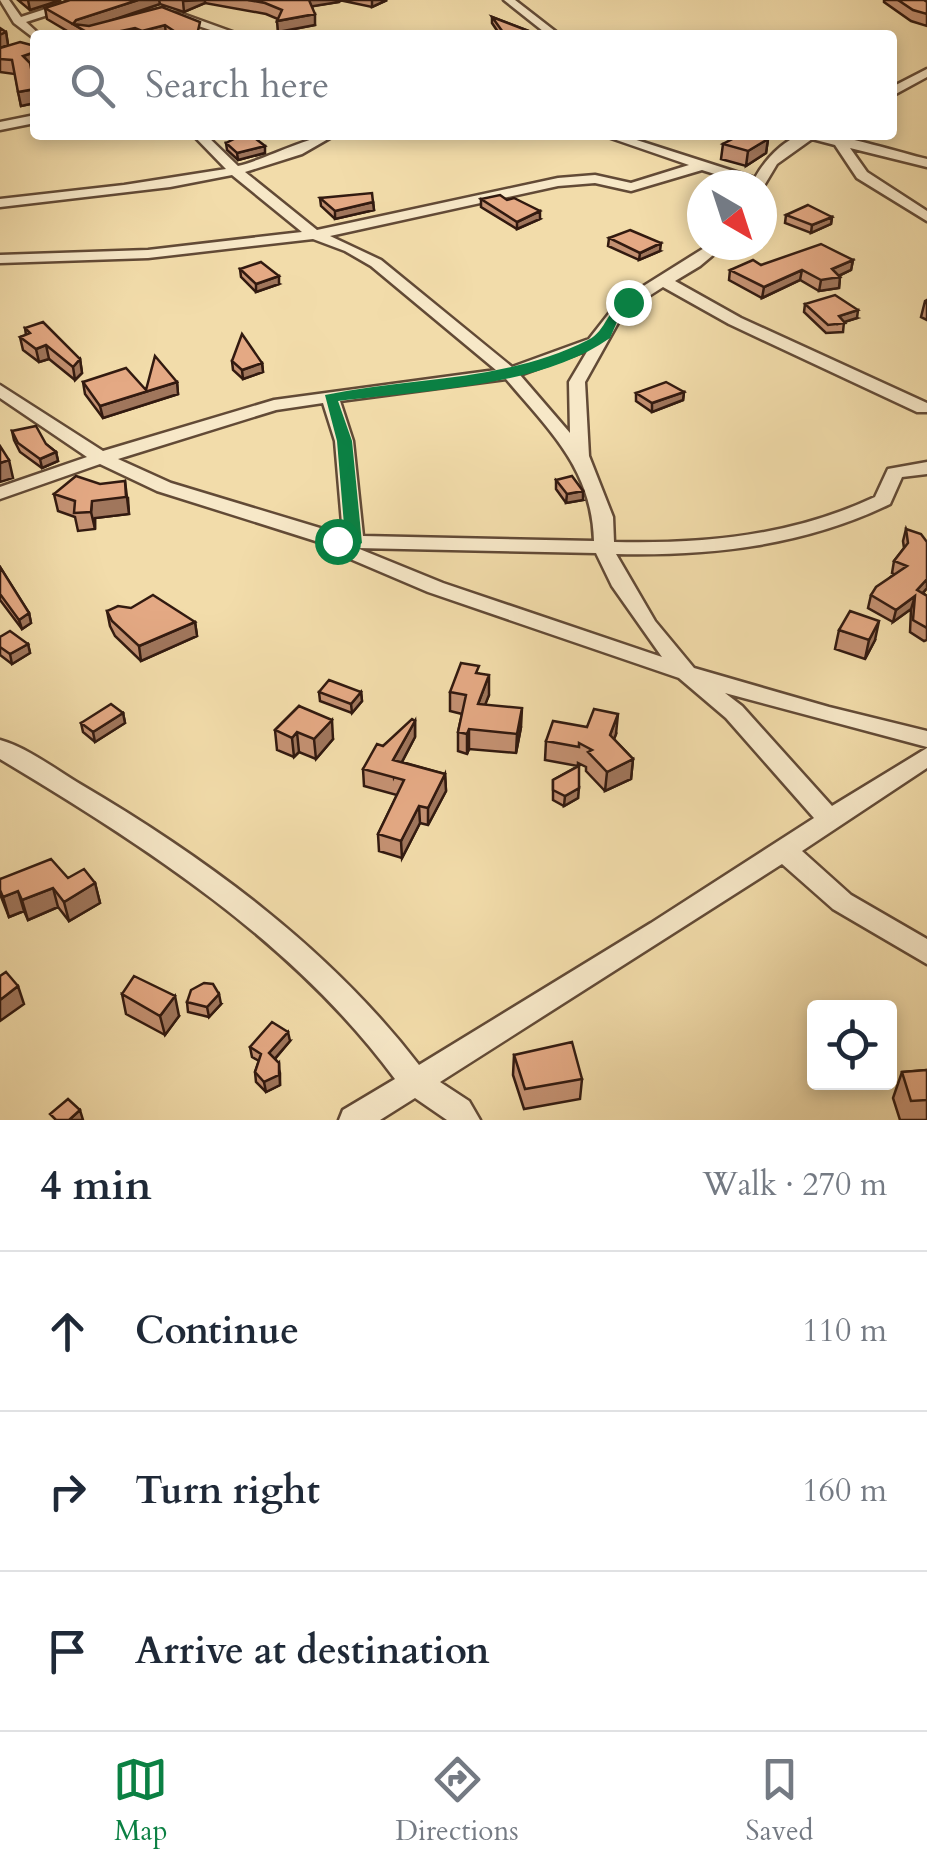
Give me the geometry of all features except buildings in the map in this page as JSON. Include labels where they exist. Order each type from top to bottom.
[{"type":"street","points":[[4,0],[30,37]]},
{"type":"street","points":[[18,21],[70,7],[80,3],[78,0]]},
{"type":"street","points":[[509,0],[548,30]]},
{"type":"street","points":[[161,11],[220,30]]},
{"type":"street","points":[[897,89],[927,72]]},
{"type":"street","points":[[0,126],[30,120]]},
{"type":"street","points":[[204,140],[234,170],[314,235],[350,248],[376,264],[510,373],[580,456]]},
{"type":"street","points":[[0,203],[234,170],[294,153],[319,140]]},
{"type":"street","points":[[623,140],[713,170]]},
{"type":"street","points":[[767,170],[771,161],[802,140]]},
{"type":"street","points":[[844,140],[862,175],[927,216]]},
{"type":"street","points":[[846,140],[927,163]]},
{"type":"street","points":[[0,259],[148,254],[314,235],[558,182],[596,180],[626,188],[700,166]]},
{"type":"street","points":[[697,260],[619,308],[577,382],[580,456],[603,517],[604,550],[648,626],[689,676],[734,712],[829,820]]},
{"type":"street","points":[[666,282],[735,321],[926,408]]},
{"type":"street","points":[[0,494],[257,408],[510,373],[556,360],[605,335]]},
{"type":"street","points":[[0,390],[101,458],[164,487],[324,539],[392,573],[689,676],[857,724],[927,739]]},
{"type":"street","points":[[330,398],[346,455],[354,543]]},
{"type":"street","points":[[324,539],[604,550],[720,546],[804,530],[883,500],[895,473],[927,468]]},
{"type":"street","points":[[0,748],[123,822],[220,890],[310,964],[379,1035],[413,1080],[458,1111],[464,1120]]},
{"type":"street","points":[[354,1120],[785,851],[927,756]]},
{"type":"street","points":[[785,851],[851,908],[927,954]]},
{"type":"route","points":[[337,541],[354,543],[353,507],[344,441],[330,398],[451,383],[556,360],[605,335],[614,313],[628,302]]}]
